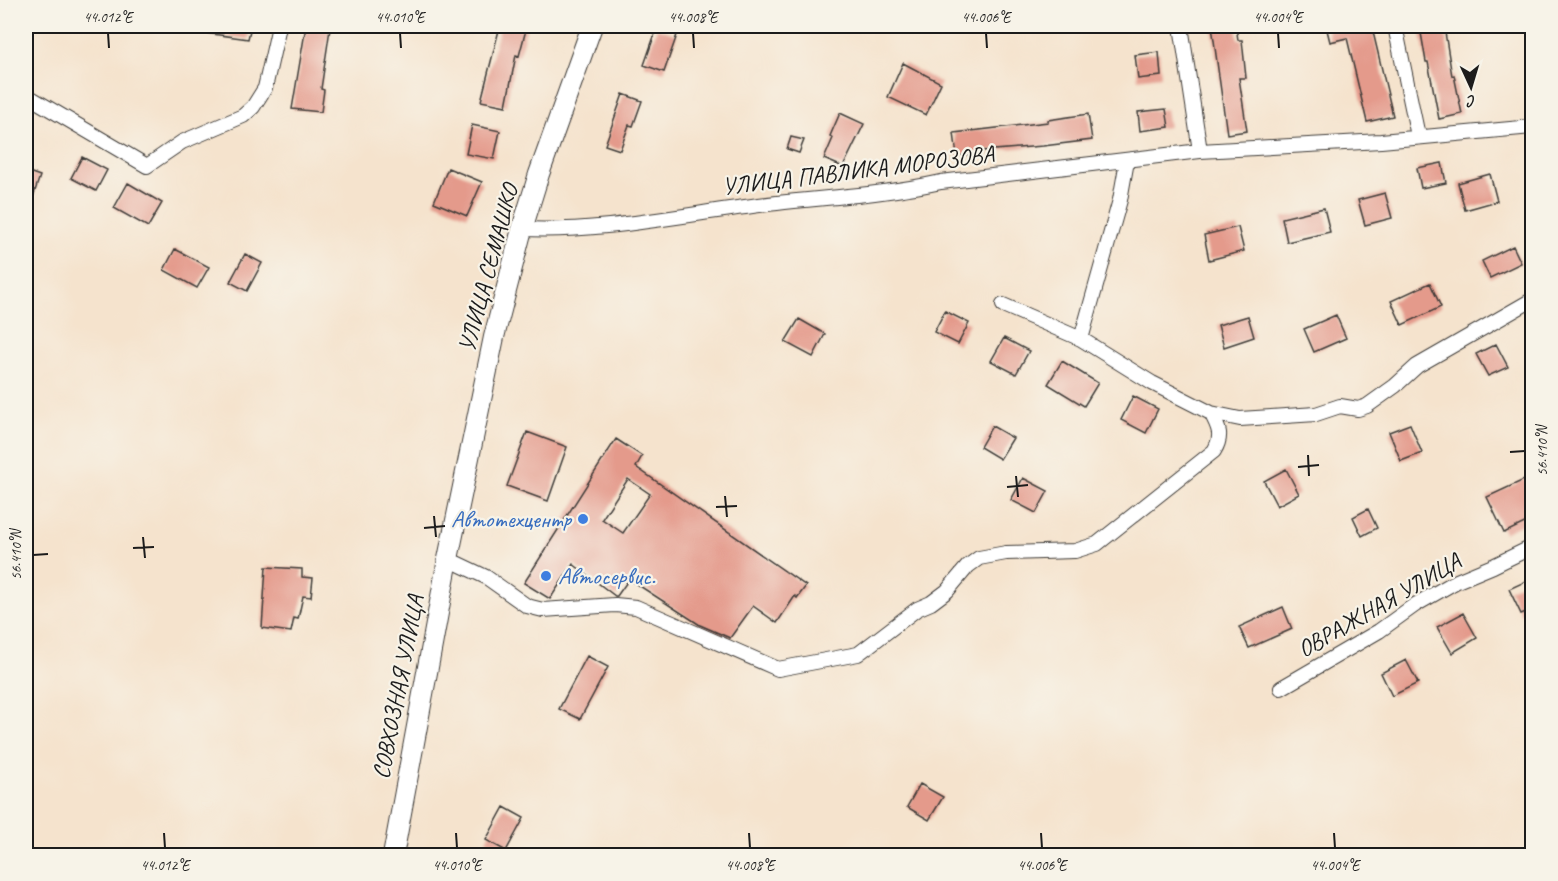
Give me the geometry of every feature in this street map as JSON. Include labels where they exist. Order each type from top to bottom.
[{"type":"main road","name":"УЛИЦА СЕМАШКО","points":[[454,529],[495,337],[522,229],[539,174],[592,26]]},
{"type":"main road","name":"СОВХОЗНАЯ УЛИЦА","points":[[393,855],[454,529]]},
{"type":"street","points":[[26,95],[147,166],[182,142],[243,116],[253,107],[265,88],[279,26]]},
{"type":"street","points":[[1181,26],[1200,151]]},
{"type":"street","points":[[1395,26],[1418,136]]},
{"type":"street","name":"УЛИЦА ПАВЛИКА МОРОЗОВА","points":[[522,229],[572,230],[1200,151],[1381,141],[1533,127]]},
{"type":"street","points":[[1081,339],[1120,200],[1127,160]]},
{"type":"street","points":[[1003,305],[1081,339],[1152,383],[1211,413],[1240,419],[1316,414],[1340,406],[1358,409],[1367,406],[1418,366],[1533,300]]},
{"type":"street","points":[[1211,413],[1218,425],[1220,440]]},
{"type":"street","points":[[448,559],[486,577],[527,606],[543,610],[615,604],[636,607],[778,669],[858,654],[917,609],[931,603],[947,591],[979,558],[1006,553],[1075,551],[1097,544],[1203,462],[1214,451],[1227,429],[1240,419]]},
{"type":"street","name":"ОВРАЖНАЯ УЛИЦА","points":[[1281,688],[1379,631],[1415,604],[1457,580],[1533,547]]},
{"type":"building","points":[[207,26],[251,26],[248,39],[206,33]]},
{"type":"building","points":[[306,26],[330,29],[321,89],[324,90],[321,112],[292,109]]},
{"type":"building","points":[[500,26],[527,26],[519,56],[516,55],[506,106],[481,101]]},
{"type":"building","points":[[1212,26],[1236,26],[1238,40],[1242,40],[1246,78],[1239,78],[1247,131],[1227,134]]},
{"type":"building","points":[[1326,26],[1380,26],[1381,31],[1373,32],[1393,116],[1367,122],[1347,38],[1330,42]]},
{"type":"building","points":[[1444,26],[1452,76],[1454,75],[1462,114],[1439,119],[1420,27]]},
{"type":"building","points":[[657,28],[677,35],[664,72],[644,65]]},
{"type":"building","points":[[1159,52],[1161,76],[1138,79],[1135,55]]},
{"type":"building","points":[[903,63],[941,83],[926,115],[888,97]]},
{"type":"building","points":[[623,94],[642,101],[633,126],[629,125],[620,150],[605,145]]},
{"type":"building","points":[[1166,109],[1169,127],[1140,131],[1138,112]]},
{"type":"building","points":[[840,113],[864,124],[843,167],[824,159],[833,138],[830,136]]},
{"type":"building","points":[[1088,114],[1092,140],[982,151],[982,153],[957,156],[954,133],[1048,122],[1048,120]]},
{"type":"building","points":[[472,125],[500,131],[494,159],[466,154]]},
{"type":"building","points":[[791,137],[804,140],[799,153],[787,149]]},
{"type":"building","points":[[82,157],[107,170],[96,191],[71,178]]},
{"type":"building","points":[[1442,163],[1446,183],[1421,188],[1417,168]]},
{"type":"building","points":[[448,168],[482,182],[467,216],[434,202]]},
{"type":"building","points":[[26,171],[40,176],[28,212],[26,211]]},
{"type":"building","points":[[1490,174],[1497,201],[1465,210],[1458,183]]},
{"type":"building","points":[[128,183],[162,203],[148,227],[114,208]]},
{"type":"building","points":[[1385,193],[1392,218],[1365,225],[1358,200]]},
{"type":"building","points":[[1324,208],[1330,232],[1287,242],[1282,218]]},
{"type":"building","points":[[1238,227],[1244,251],[1209,260],[1204,235]]},
{"type":"building","points":[[1513,246],[1521,263],[1490,278],[1482,261]]},
{"type":"building","points":[[175,249],[209,267],[197,288],[164,270]]},
{"type":"building","points":[[245,254],[262,263],[247,291],[230,282]]},
{"type":"building","points":[[1430,283],[1441,307],[1402,325],[1391,301]]},
{"type":"building","points":[[945,311],[969,323],[958,344],[934,332]]},
{"type":"building","points":[[1336,315],[1346,338],[1314,352],[1304,329]]},
{"type":"building","points":[[1248,316],[1254,337],[1224,347],[1218,325]]},
{"type":"building","points":[[799,319],[825,334],[813,357],[785,342]]},
{"type":"building","points":[[1004,338],[1029,351],[1016,374],[991,361]]},
{"type":"building","points":[[1496,344],[1508,367],[1488,376],[1476,354]]},
{"type":"building","points":[[1062,361],[1098,383],[1084,406],[1048,384]]},
{"type":"building","points":[[1133,396],[1158,409],[1146,433],[1121,420]]},
{"type":"building","points":[[1410,424],[1422,453],[1401,461],[1389,432]]},
{"type":"building","points":[[992,426],[1013,438],[1000,459],[980,447]]},
{"type":"building","points":[[527,432],[567,447],[548,501],[507,486]]},
{"type":"building","points":[[616,439],[642,456],[636,467],[806,586],[797,598],[795,596],[777,623],[753,606],[730,638],[700,625],[629,579],[615,596],[573,564],[550,599],[524,583]],"holes":[[[628,479],[650,494],[623,533],[602,519]]]},
{"type":"building","points":[[1286,469],[1299,494],[1277,506],[1264,481]]},
{"type":"building","points":[[1023,478],[1048,491],[1036,513],[1011,500]]},
{"type":"building","points":[[1526,479],[1533,493],[1533,519],[1504,533],[1487,497]]},
{"type":"building","points":[[1368,509],[1377,528],[1362,536],[1353,517]]},
{"type":"building","points":[[266,567],[302,569],[302,577],[313,578],[311,597],[303,596],[298,619],[294,618],[291,632],[262,628]]},
{"type":"building","points":[[1533,578],[1533,609],[1521,614],[1509,589]]},
{"type":"building","points":[[1283,607],[1292,629],[1249,648],[1239,627]]},
{"type":"building","points":[[1463,613],[1477,638],[1452,653],[1437,627]]},
{"type":"building","points":[[587,656],[608,667],[580,719],[559,709]]},
{"type":"building","points":[[1406,660],[1418,683],[1392,696],[1381,673]]},
{"type":"building","points":[[920,784],[943,797],[929,820],[907,807]]},
{"type":"building","points":[[504,807],[524,818],[506,851],[486,840]]},
{"type":"place","name":"Автотехцентр","points":[[583,519]]},
{"type":"place","name":"Автосервис.","points":[[546,576]]}]
